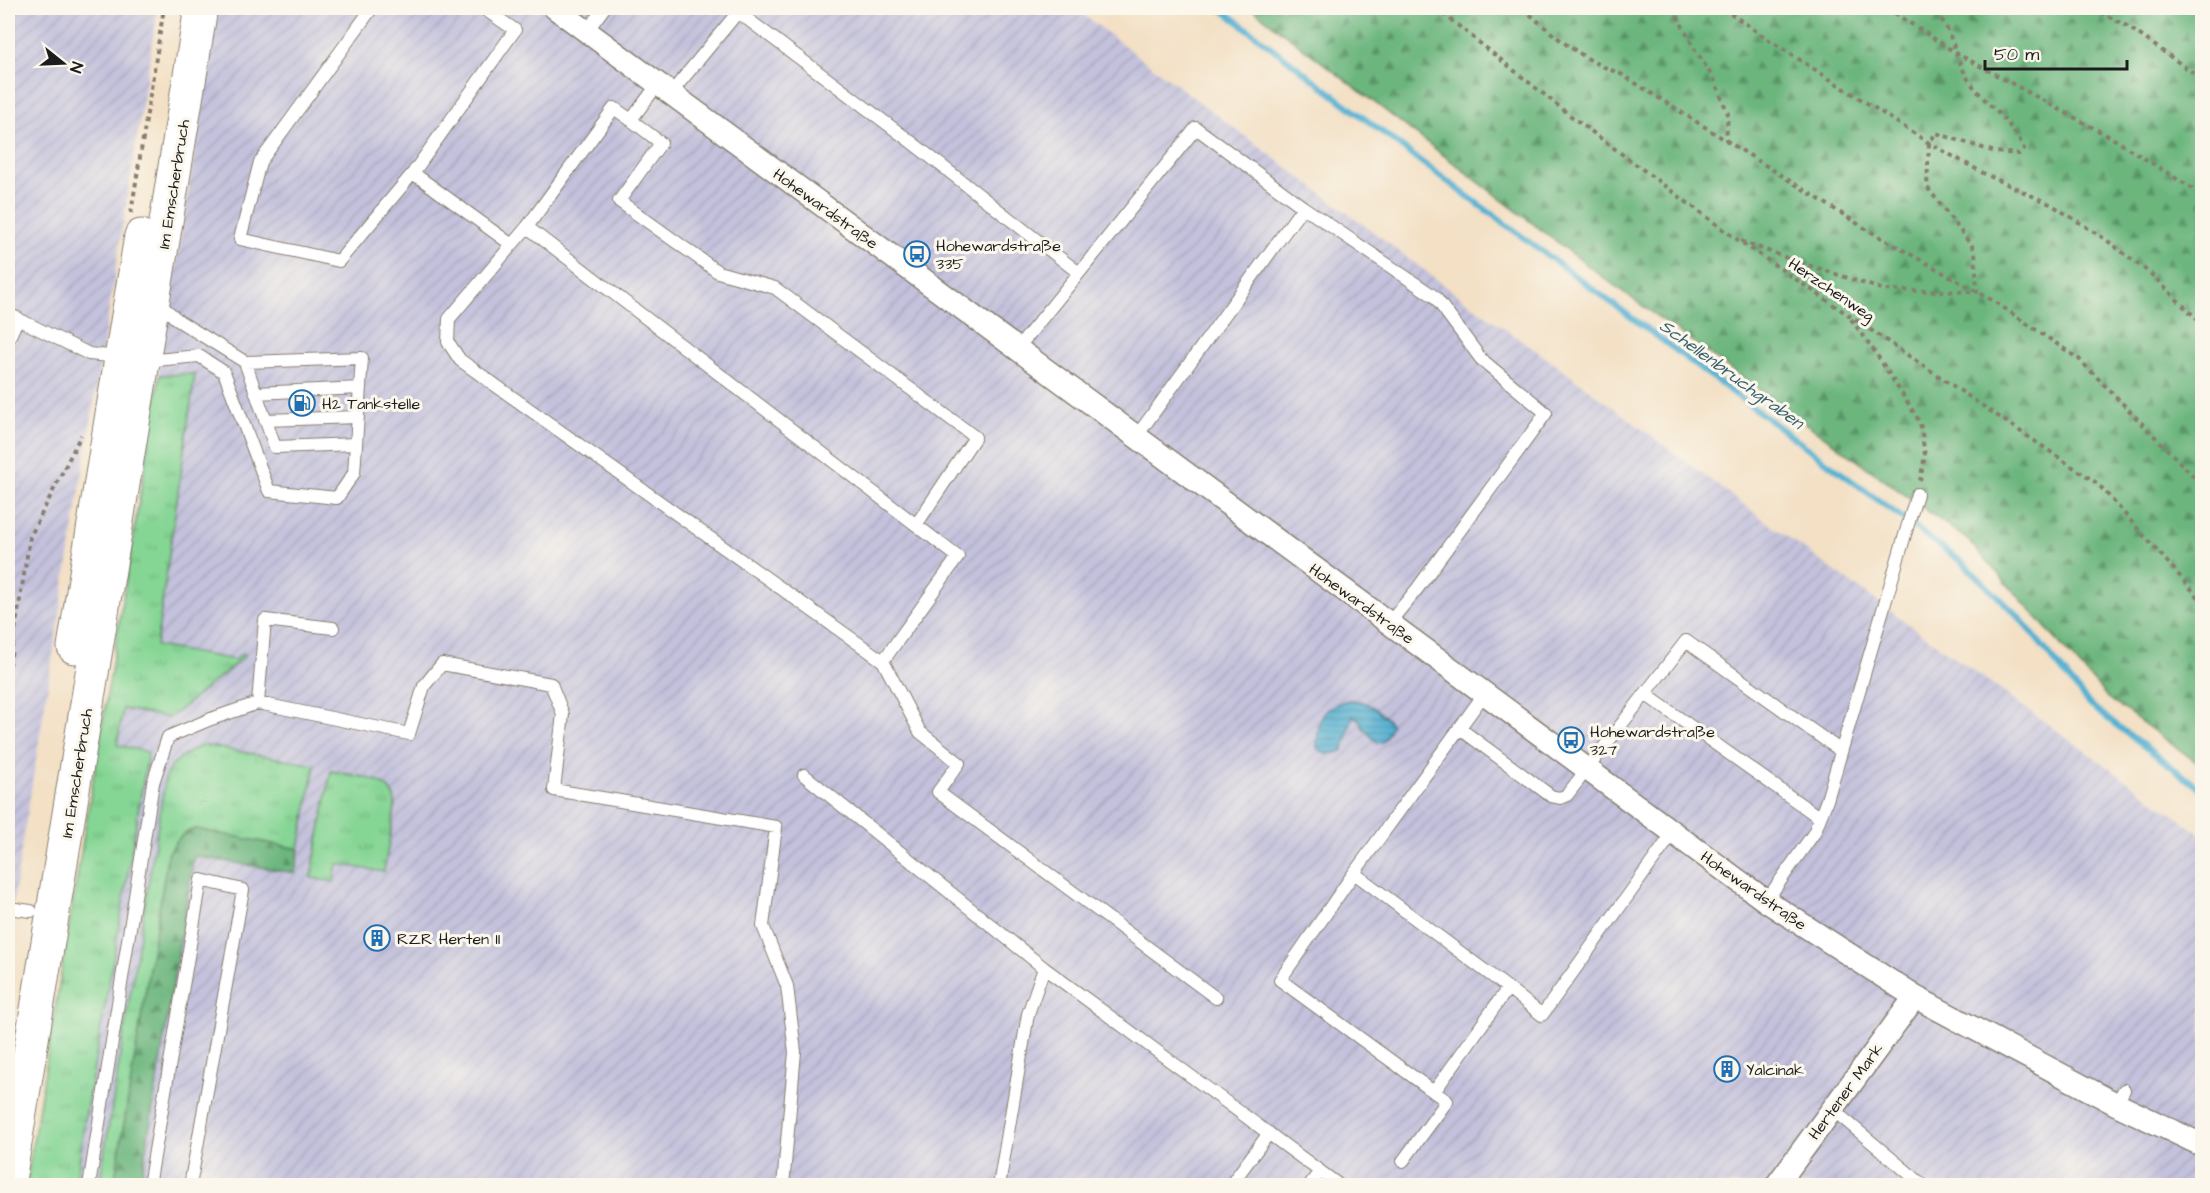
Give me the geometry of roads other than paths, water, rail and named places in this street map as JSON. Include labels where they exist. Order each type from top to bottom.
[{"type":"main road","name":"Im Emscherbruch","points":[[8,1185],[133,359],[181,8]]},
{"type":"main road","name":"Im Emscherbruch","points":[[8,1058],[19,909],[133,359],[154,300],[201,8]]},
{"type":"street","name":"Hohewardstraße","points":[[555,8],[1766,901],[1915,997],[2120,1097],[2202,1145]]},
{"type":"street","name":"Hertener Mark","points":[[1776,1185],[1915,997]]},
{"type":"lane","points":[[372,8],[260,162],[240,239],[339,261],[413,172],[515,30],[483,8]]},
{"type":"lane","points":[[587,31],[604,8]]},
{"type":"lane","points":[[632,120],[738,12],[1079,273]]},
{"type":"lane","points":[[916,525],[975,437],[775,288],[718,272],[619,201],[661,143],[614,108],[527,227],[449,319],[448,342],[460,360],[883,661],[920,732],[959,763],[938,792],[1216,999]]},
{"type":"lane","points":[[1017,349],[1196,128],[1303,207],[1435,297],[1481,359],[1546,413],[1417,589],[1389,622]]},
{"type":"lane","points":[[413,172],[512,245]]},
{"type":"lane","points":[[1136,437],[1303,207]]},
{"type":"lane","points":[[527,227],[958,557],[883,661]]},
{"type":"lane","points":[[8,340],[13,316],[89,354],[133,359],[199,356],[225,372],[269,491],[337,498],[354,473],[362,358],[244,362],[179,321],[154,300]]},
{"type":"lane","points":[[244,362],[275,447],[356,444]]},
{"type":"lane","points":[[256,393],[360,388]]},
{"type":"lane","points":[[266,420],[358,417]]},
{"type":"lane","points":[[1766,901],[1814,833],[1820,818],[1917,494]]},
{"type":"lane","points":[[258,703],[265,620],[333,628]]},
{"type":"lane","points":[[1460,728],[1551,796],[1560,798],[1567,795],[1686,641],[1841,751]]},
{"type":"lane","points":[[89,1185],[153,783],[168,737],[258,703],[409,734],[424,686],[442,664],[551,684],[563,714],[554,790],[776,826],[763,926],[787,986],[795,1052],[783,1185]]},
{"type":"lane","points":[[1402,1161],[1447,1101],[1280,980],[1354,873],[1485,693]]},
{"type":"lane","points":[[1645,694],[1820,818]]},
{"type":"lane","points":[[804,775],[1044,969],[1340,1185]]},
{"type":"lane","points":[[1354,873],[1542,1015],[1673,833]]},
{"type":"lane","points":[[149,1185],[201,880],[243,890],[190,1185]]},
{"type":"lane","points":[[999,1185],[1028,1014],[1044,969]]},
{"type":"lane","points":[[1434,1092],[1508,988]]},
{"type":"lane","points":[[1832,1109],[1924,1185]]},
{"type":"lane","points":[[1230,1185],[1269,1133]]},
{"type":"lane","points":[[1310,1185],[1320,1171]]},
{"type":"water","points":[[1349,700],[1373,707],[1392,725],[1383,742],[1378,743],[1363,728],[1360,720],[1353,716],[1342,751],[1326,754],[1317,748],[1322,716],[1332,707]]},
{"type":"waterway","name":"Schellenbruchgraben","points":[[1220,8],[1420,161],[1963,563],[2019,617],[2090,705],[2202,790]]},
{"type":"place","name":"Hohewardstraße 335","points":[[917,254]]},
{"type":"place","name":"H2 Tankstelle","points":[[302,403]]},
{"type":"place","name":"Hohewardstraße 327","points":[[1571,740]]},
{"type":"place","name":"RZR Herten II","points":[[377,938]]},
{"type":"place","name":"Yalcinak","points":[[1727,1069]]}]
